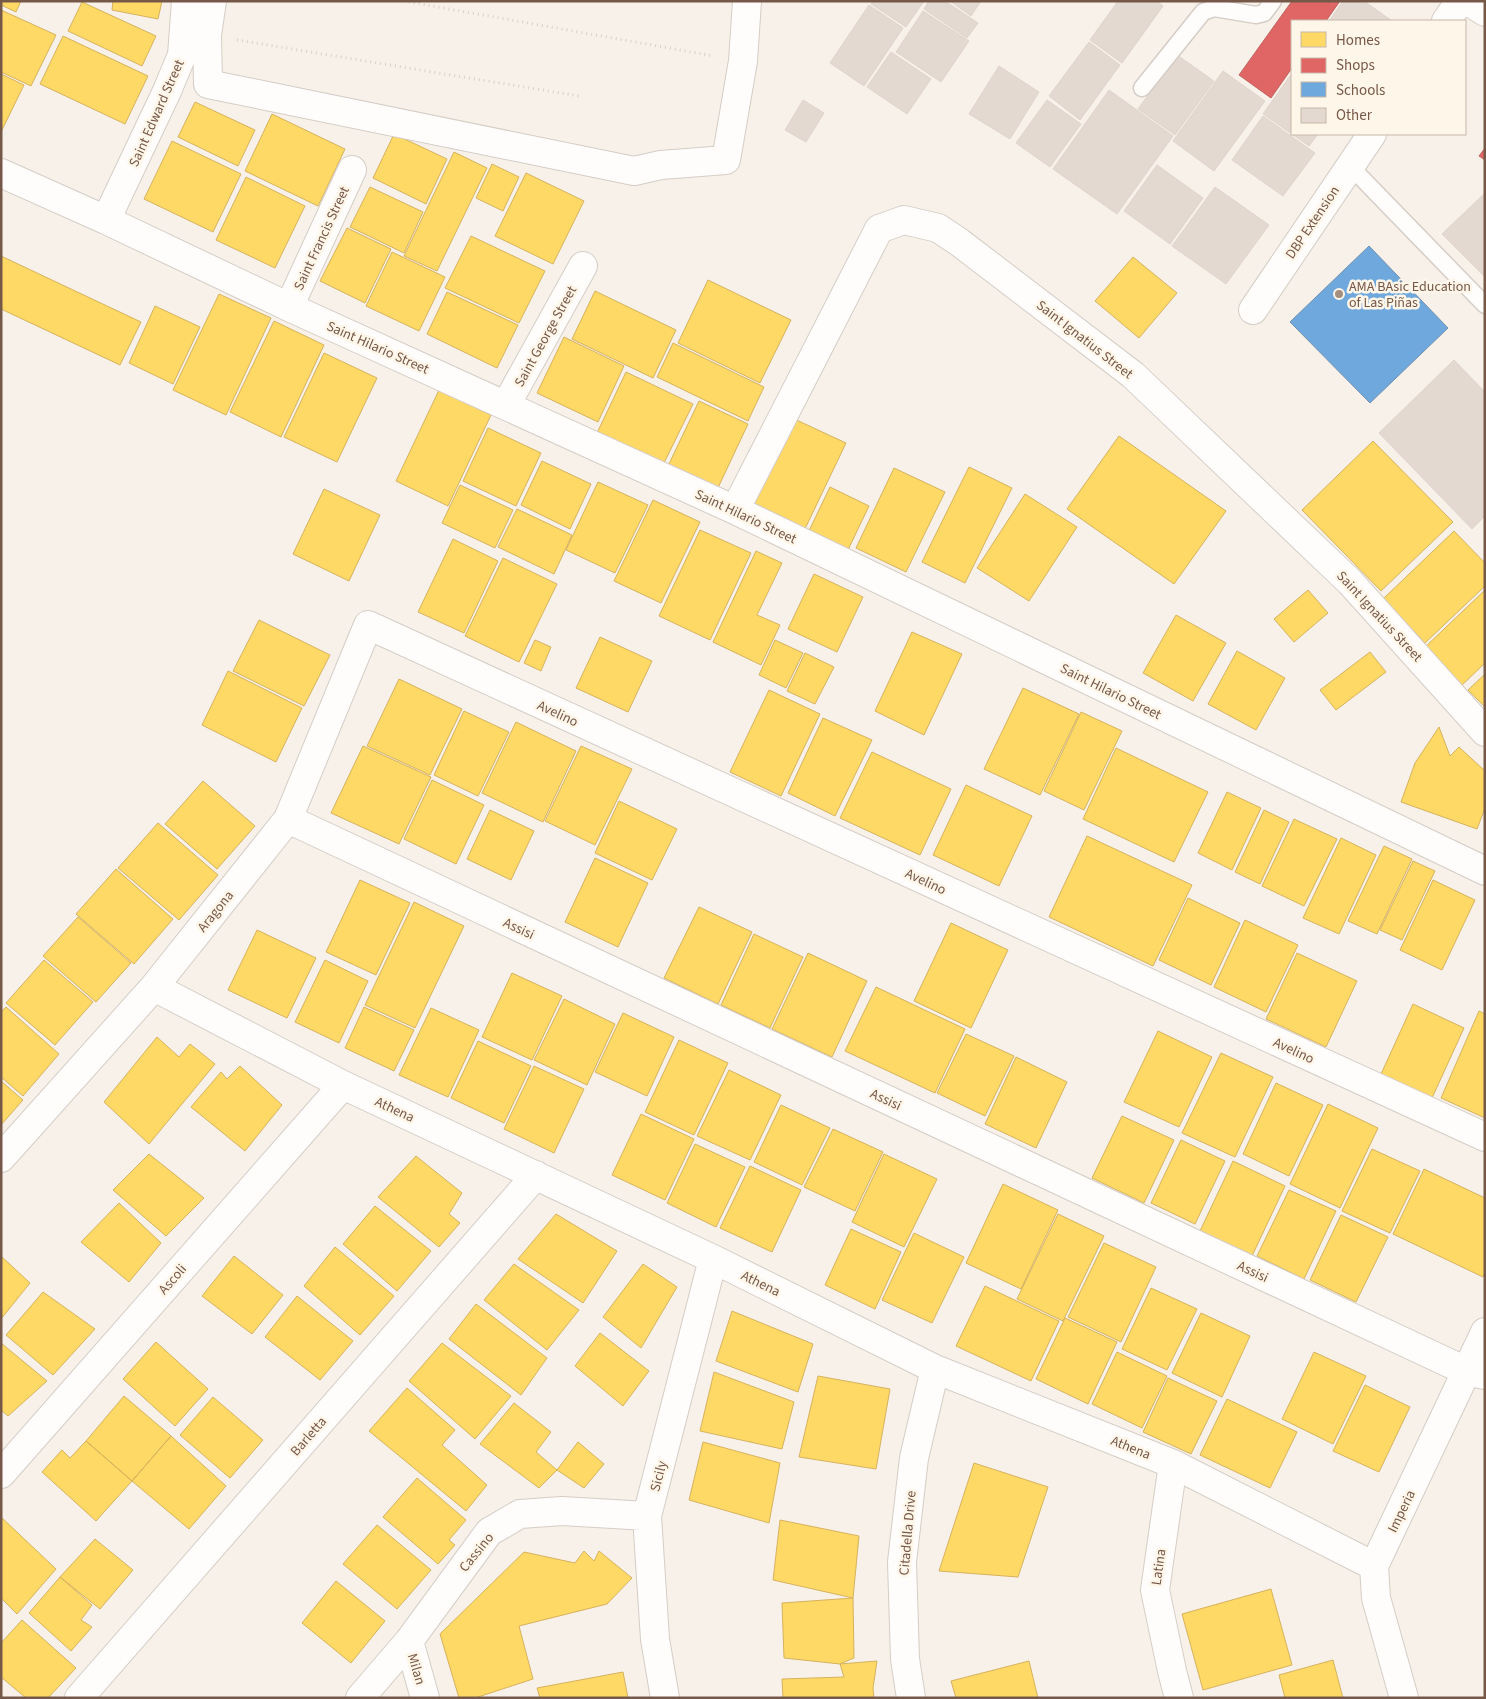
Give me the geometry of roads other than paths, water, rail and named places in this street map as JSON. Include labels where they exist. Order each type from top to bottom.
[{"type":"street","name":"Saint Edward Street","points":[[106,220],[182,55],[186,1]]},
{"type":"street","points":[[212,1],[207,35],[208,84],[634,172],[661,165],[726,160],[743,61],[747,1]]},
{"type":"street","points":[[1447,20],[1460,1]]},
{"type":"street","points":[[1468,1],[1485,12]]},
{"type":"street","name":"DBP Extension","points":[[1253,310],[1371,135]]},
{"type":"street","name":"Saint Francis Street","points":[[289,307],[352,170]]},
{"type":"street","name":"Saint Hilario Street","points":[[1,173],[106,220],[289,307],[735,510],[1485,871]]},
{"type":"street","name":"Saint Ignatius Street","points":[[735,510],[879,229],[904,220],[938,228],[1133,375],[1350,582],[1485,732]]},
{"type":"street","name":"Saint George Street","points":[[506,405],[583,266]]},
{"type":"street","name":"Aragona","points":[[1,1158],[154,986],[288,820],[368,625]]},
{"type":"street","name":"Avelino","points":[[368,625],[1485,1137]]},
{"type":"street","name":"Assisi","points":[[288,820],[1475,1373]]},
{"type":"street","name":"Athena","points":[[154,986],[343,1085],[714,1259],[935,1369],[1173,1464],[1374,1566]]},
{"type":"street","name":"Ascoli","points":[[1,1474],[343,1085]]},
{"type":"street","name":"Barletta","points":[[80,1698],[536,1175]]},
{"type":"street","name":"Sicily","points":[[665,1698],[655,1639],[648,1516],[714,1259]]},
{"type":"street","name":"Imperia","points":[[1404,1698],[1376,1598],[1374,1566],[1404,1505],[1475,1373],[1485,1332]]},
{"type":"street","name":"Citadella Drive","points":[[911,1698],[905,1659],[902,1562],[914,1458],[935,1369]]},
{"type":"street","name":"Latina","points":[[1173,1464],[1155,1590],[1179,1698]]},
{"type":"street","name":"Cassino","points":[[360,1698],[408,1641],[489,1532],[520,1514],[562,1511],[648,1516]]},
{"type":"street","name":"Milan","points":[[408,1641],[425,1698]]},
{"type":"lane","points":[[1142,88],[1203,12],[1214,8],[1256,15],[1264,13],[1273,1]]},
{"type":"lane","points":[[1350,166],[1485,305]]},
{"type":"place","name":"AMA BAsic Education of Las Piñas","points":[[1339,294]]}]
